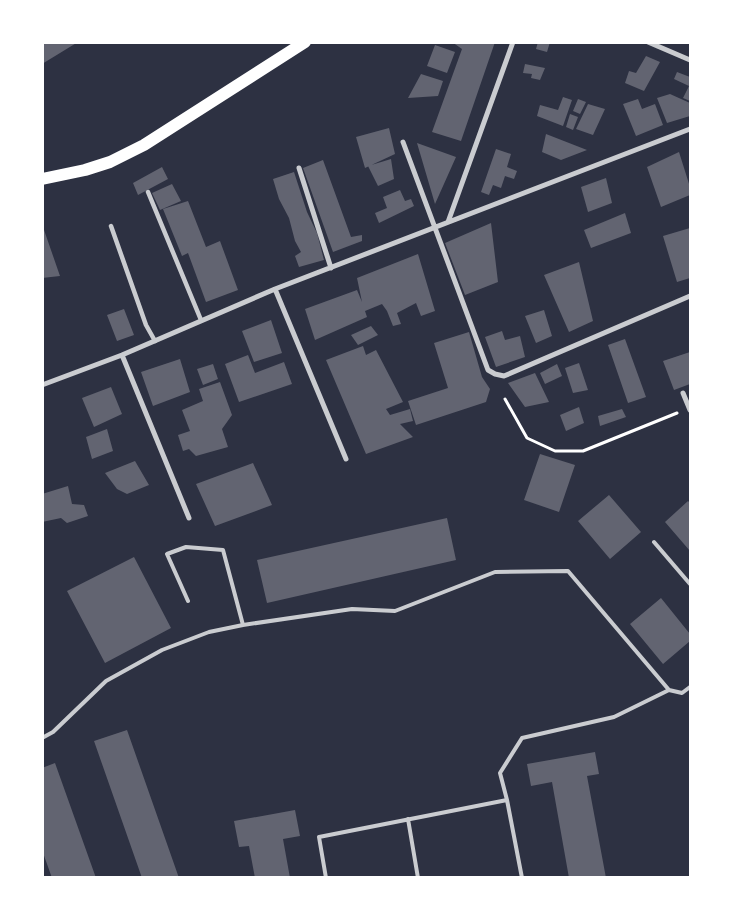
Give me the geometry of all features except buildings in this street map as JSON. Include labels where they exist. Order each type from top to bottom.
[{"type":"main road","points":[[42,180],[110,162],[144,145],[305,42]]},
{"type":"street","points":[[448,222],[513,42]]},
{"type":"street","points":[[648,42],[690,60]]},
{"type":"street","points":[[42,384],[122,355],[276,289],[690,129]]},
{"type":"street","points":[[403,142],[488,370],[495,374],[504,376],[690,296]]},
{"type":"street","points":[[299,168],[331,268]]},
{"type":"street","points":[[148,192],[202,320]]},
{"type":"street","points":[[111,226],[146,325],[155,341]]},
{"type":"street","points":[[276,289],[346,458]]},
{"type":"street","points":[[122,355],[189,518]]},
{"type":"street","points":[[684,393],[690,409]]},
{"type":"lane","points":[[654,542],[690,584]]},
{"type":"lane","points":[[188,601],[167,554],[186,547],[223,550],[243,625]]},
{"type":"lane","points":[[42,738],[53,732],[106,681],[162,650],[210,632],[243,625],[352,609],[395,611],[495,572],[568,571],[669,690],[682,693],[690,687]]},
{"type":"lane","points":[[522,878],[500,773],[522,738],[614,717],[669,690]]},
{"type":"lane","points":[[326,878],[319,837],[507,800]]},
{"type":"lane","points":[[408,819],[418,878]]},
{"type":"path","points":[[505,399],[527,438],[555,451],[584,451],[690,409]]}]
